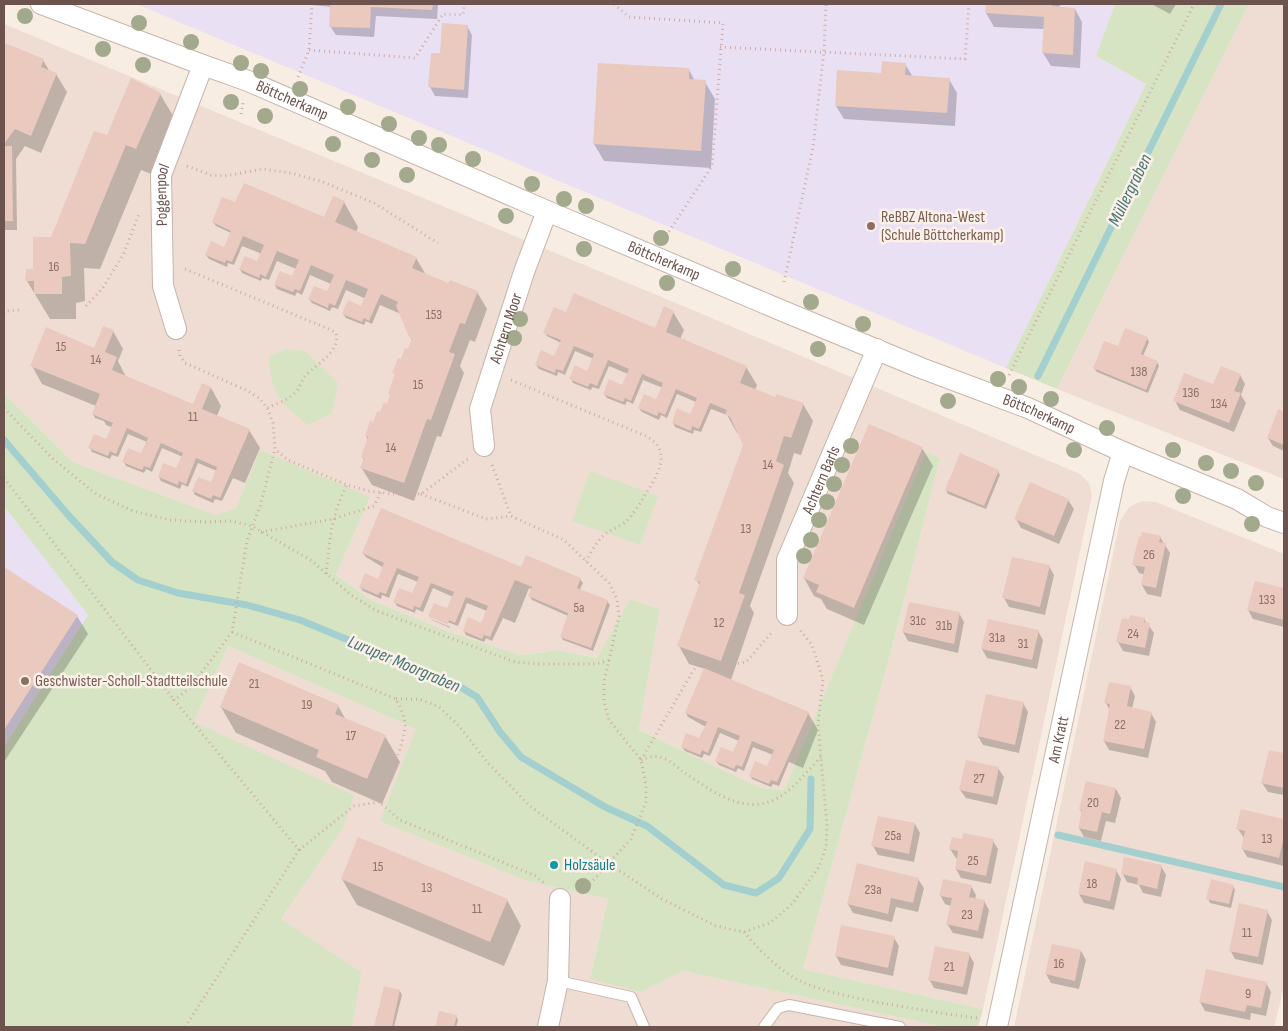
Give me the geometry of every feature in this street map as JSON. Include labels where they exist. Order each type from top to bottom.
[{"type":"street","name":"Böttcherkamp","points":[[42,4],[248,81],[547,211],[921,368],[1028,408],[1123,452],[1237,499],[1267,517],[1284,523]]},
{"type":"street","name":"Poggenpool","points":[[176,330],[163,286],[161,175],[203,65]]},
{"type":"street","name":"Achtern Moor","points":[[484,446],[480,409],[524,272],[547,211]]},
{"type":"street","name":"Achtern Barls","points":[[787,615],[787,560],[877,349]]},
{"type":"street","name":"Am Kratt","points":[[990,1023],[1114,481],[1123,452]]},
{"type":"street","points":[[548,1027],[558,981],[560,900]]},
{"type":"lane","points":[[558,981],[631,997],[644,1027]]},
{"type":"lane","points":[[764,1027],[778,1008],[788,1005],[900,1027]]},
{"type":"path","points":[[298,77],[309,50],[312,4]]},
{"type":"path","points":[[309,50],[415,58],[443,14],[463,15],[464,4]]},
{"type":"path","points":[[614,4],[629,17],[723,24],[712,166],[668,233]]},
{"type":"path","points":[[784,282],[813,147],[824,52],[826,4]]},
{"type":"path","points":[[720,47],[965,59],[969,4]]},
{"type":"path","points":[[1009,375],[1194,4]]},
{"type":"path","points":[[167,158],[212,176],[226,176],[263,169],[291,173],[323,182],[374,203],[438,243]]},
{"type":"path","points":[[86,306],[102,289],[123,255],[141,210]]},
{"type":"path","points":[[162,260],[336,333],[335,346],[303,378],[296,392],[267,408]]},
{"type":"path","points":[[4,314],[8,311],[19,310]]},
{"type":"path","points":[[174,700],[189,688],[232,632],[246,541],[260,506],[275,449],[273,423],[267,408],[259,398],[248,391],[185,363],[180,356],[176,330]]},
{"type":"path","points":[[490,377],[512,381],[646,436],[656,441],[660,448],[661,461],[658,474],[638,506],[624,523],[603,536],[586,561]]},
{"type":"path","points":[[4,408],[52,458],[96,494],[133,511],[170,520],[232,521],[252,526],[312,561],[351,595],[377,611],[515,662],[596,664],[610,660]]},
{"type":"path","points":[[421,494],[484,446],[511,516]]},
{"type":"path","points":[[185,1027],[299,850],[354,806],[379,802],[400,820],[536,876],[560,900],[588,887],[609,864],[630,839],[646,802],[646,786],[641,760],[609,720],[604,701],[604,682],[619,616],[617,599],[609,584],[564,540],[511,516],[486,519],[421,494],[370,491],[347,484],[288,460],[275,449]]},
{"type":"path","points":[[4,478],[174,700],[299,850]]},
{"type":"path","points":[[326,574],[333,519],[347,484]]},
{"type":"path","points":[[260,532],[333,519],[374,506],[381,492]]},
{"type":"path","points":[[232,632],[396,698],[419,699],[439,707],[459,726],[487,762],[530,806],[609,864],[662,899],[716,926],[744,932],[770,923],[792,904],[819,867],[826,847],[827,826],[818,724],[823,680],[812,645],[787,615],[746,662],[723,666],[703,659],[693,671],[641,760]]},
{"type":"path","points":[[379,802],[403,739],[405,724],[396,698]]},
{"type":"path","points":[[641,760],[651,756],[664,758],[713,792],[742,804],[759,804],[776,799],[789,790],[822,757]]},
{"type":"path","points":[[744,932],[782,970],[800,981],[845,996],[990,1023]]},
{"type":"shaded area","name":"ReBBZ Altona-West (Schule Böttcherkamp)","points":[[136,4],[1115,4],[1096,56],[1146,84],[1006,368]]},
{"type":"shaded area","points":[[1249,4],[1284,4],[1284,479],[1057,389]]},
{"type":"shaded area","points":[[4,24],[688,308],[1080,474],[1089,483],[1092,495],[983,1009],[803,969],[890,655],[940,458],[926,453],[784,790],[761,788],[639,730],[660,609],[630,599],[598,658],[558,650],[521,655],[447,631],[371,600],[336,575],[370,497],[236,510],[216,515],[73,462],[4,393]]},
{"type":"shaded area","points":[[1142,501],[1156,502],[1284,554],[1284,987],[1274,1027],[1014,1027],[1120,521],[1129,507]]},
{"type":"shaded area","name":"Geschwister-Scholl-Stadtteilschule","points":[[4,506],[88,615],[4,747]]},
{"type":"shaded area","points":[[228,646],[416,729],[528,881],[608,899],[590,978],[641,992],[683,971],[944,1027],[352,1027],[360,972],[281,919],[343,828],[194,722]]},
{"type":"green space","points":[[1115,4],[1249,4],[1057,389],[1006,368],[1146,84],[1096,56]]},
{"type":"green space","points":[[285,349],[305,351],[338,383],[332,413],[308,425],[284,403],[275,389],[272,380],[269,357]]},
{"type":"green space","points":[[4,393],[73,462],[216,515],[236,509],[260,450],[370,497],[336,575],[371,600],[447,631],[521,655],[558,650],[597,658],[630,599],[660,609],[639,730],[761,788],[784,790],[926,452],[940,458],[890,655],[803,969],[983,1009],[978,1027],[944,1027],[683,971],[641,992],[590,979],[608,899],[528,881],[380,821],[416,729],[228,646],[194,722],[354,795],[343,828],[281,919],[361,972],[352,1027],[4,1027],[4,747],[88,615],[4,506]]},
{"type":"green space","points":[[590,471],[658,496],[640,545],[572,521]]},
{"type":"building","points":[[330,4],[433,4],[432,10],[371,7],[370,28],[329,27]]},
{"type":"building","points":[[986,4],[1052,4],[1052,6],[1075,8],[1073,55],[1042,53],[1044,17],[985,13]]},
{"type":"building","points":[[442,23],[468,25],[464,90],[428,87],[431,53],[440,53]]},
{"type":"building","points":[[5,43],[44,59],[41,67],[57,73],[31,136],[15,129],[4,144],[4,47]]},
{"type":"building","points":[[882,61],[906,63],[905,75],[950,78],[947,113],[835,106],[837,70],[881,73]]},
{"type":"building","points":[[598,63],[689,68],[689,79],[706,80],[701,151],[593,144]]},
{"type":"building","points":[[131,78],[161,93],[136,149],[126,145],[85,244],[70,243],[71,276],[62,277],[62,294],[34,294],[34,281],[25,281],[26,269],[33,269],[33,237],[51,237],[94,131],[107,135]]},
{"type":"building","points":[[4,146],[12,146],[13,221],[4,221]]},
{"type":"building","points":[[244,183],[324,217],[333,196],[345,201],[335,222],[417,257],[412,268],[448,283],[450,280],[478,291],[465,324],[460,323],[449,352],[455,354],[431,420],[427,419],[404,483],[360,468],[364,458],[361,457],[368,437],[365,436],[370,421],[373,422],[377,411],[380,412],[384,402],[387,404],[390,395],[388,394],[395,373],[392,373],[398,358],[401,359],[405,348],[408,349],[412,339],[409,337],[396,306],[398,302],[381,294],[369,321],[364,318],[362,322],[342,314],[348,300],[361,306],[368,289],[346,280],[335,306],[329,303],[328,308],[308,299],[314,286],[327,291],[334,275],[311,265],[300,291],[295,289],[293,292],[274,285],[280,271],[292,276],[299,260],[277,251],[266,277],[260,274],[259,278],[239,269],[245,256],[257,261],[264,245],[243,236],[232,262],[226,260],[225,263],[205,255],[211,241],[224,247],[231,231],[212,222],[222,197],[235,202]]},
{"type":"building","points":[[574,293],[655,328],[664,306],[674,311],[666,332],[747,366],[740,383],[775,397],[776,394],[804,403],[791,438],[784,436],[776,461],[784,465],[739,593],[745,595],[721,661],[677,646],[700,582],[694,580],[743,445],[730,417],[725,415],[727,410],[710,403],[699,429],[692,426],[691,431],[672,423],[677,408],[690,414],[697,398],[676,389],[665,415],[659,412],[657,416],[638,408],[644,394],[656,399],[663,383],[642,374],[631,401],[625,398],[623,402],[603,394],[609,379],[622,385],[629,369],[608,360],[597,386],[590,383],[588,387],[569,379],[575,365],[587,371],[594,354],[574,346],[563,371],[556,369],[555,373],[535,365],[541,350],[554,356],[561,340],[543,333],[554,307],[566,312]]},
{"type":"building","points":[[103,326],[114,330],[105,352],[117,357],[112,370],[193,404],[202,383],[211,387],[202,409],[250,429],[220,498],[213,495],[211,499],[192,491],[198,477],[211,482],[217,467],[196,458],[186,484],[179,481],[178,485],[158,477],[163,463],[176,468],[183,453],[161,443],[150,468],[144,466],[142,470],[122,462],[128,448],[141,453],[148,438],[127,428],[116,454],[110,451],[108,456],[88,448],[94,434],[106,439],[113,423],[92,414],[100,394],[30,366],[46,327],[94,348]]},
{"type":"building","points":[[1125,328],[1148,337],[1141,354],[1158,361],[1146,390],[1093,368],[1104,341],[1118,346]]},
{"type":"building","points":[[1221,366],[1241,374],[1234,391],[1241,393],[1229,423],[1173,401],[1184,373],[1213,384]]},
{"type":"building","points":[[1278,409],[1284,412],[1284,445],[1267,438]]},
{"type":"building","points":[[869,424],[923,447],[854,608],[816,592],[819,585],[803,578]]},
{"type":"building","points":[[960,453],[999,470],[984,506],[945,490]]},
{"type":"building","points":[[1030,482],[1069,499],[1054,536],[1014,519]]},
{"type":"building","points":[[381,508],[521,567],[526,555],[581,578],[577,588],[608,600],[591,648],[560,637],[568,613],[528,596],[532,587],[515,580],[490,637],[484,635],[482,639],[463,631],[468,617],[481,623],[488,606],[466,597],[455,623],[449,620],[448,625],[428,616],[434,603],[447,608],[454,592],[431,583],[420,608],[414,606],[413,610],[393,602],[399,588],[412,593],[419,577],[397,568],[386,594],[380,592],[378,595],[359,587],[365,573],[378,579],[384,563],[362,553]]},
{"type":"building","points":[[1142,532],[1161,536],[1159,542],[1166,543],[1156,588],[1141,585],[1145,567],[1132,565],[1139,536],[1141,537]]},
{"type":"building","points":[[1012,557],[1050,565],[1040,607],[1002,598]]},
{"type":"building","points":[[4,567],[78,615],[4,730]]},
{"type":"building","points":[[1255,581],[1284,588],[1284,620],[1247,610]]},
{"type":"building","points":[[909,602],[960,612],[954,644],[902,632]]},
{"type":"building","points":[[1130,615],[1145,618],[1144,622],[1150,623],[1145,648],[1116,642],[1122,618],[1129,619]]},
{"type":"building","points":[[988,619],[1039,630],[1032,660],[981,649]]},
{"type":"building","points":[[239,662],[339,705],[335,714],[386,735],[367,779],[316,757],[319,750],[220,707]]},
{"type":"building","points":[[704,668],[809,712],[777,782],[771,780],[769,784],[749,776],[755,761],[767,766],[774,750],[752,741],[742,767],[736,765],[734,769],[715,761],[721,747],[733,752],[740,736],[718,727],[708,753],[702,750],[700,755],[681,747],[686,733],[699,738],[707,722],[685,713]]},
{"type":"building","points":[[1109,682],[1131,686],[1127,706],[1152,712],[1144,749],[1103,741],[1110,704],[1104,703]]},
{"type":"building","points":[[986,694],[1024,702],[1015,745],[977,736]]},
{"type":"building","points":[[1269,750],[1284,753],[1284,788],[1261,783]]},
{"type":"building","points":[[966,760],[999,767],[993,797],[959,790]]},
{"type":"building","points":[[1086,781],[1116,788],[1110,814],[1102,812],[1097,832],[1078,828],[1082,810],[1079,809]]},
{"type":"building","points":[[1241,809],[1284,819],[1284,837],[1279,858],[1241,849],[1245,831],[1236,829]]},
{"type":"building","points":[[878,816],[915,823],[909,854],[871,846]]},
{"type":"building","points":[[963,833],[994,839],[986,876],[955,869],[958,851],[949,849],[952,837],[962,839]]},
{"type":"building","points":[[358,837],[508,899],[490,942],[341,879]]},
{"type":"building","points":[[1124,857],[1162,865],[1157,889],[1137,884],[1138,878],[1121,874]]},
{"type":"building","points":[[1085,861],[1117,869],[1110,901],[1078,894]]},
{"type":"building","points":[[857,863],[919,878],[913,903],[891,898],[888,914],[847,904]]},
{"type":"building","points":[[943,879],[972,885],[969,897],[985,900],[978,931],[946,924],[952,898],[939,896]]},
{"type":"building","points":[[1211,879],[1234,885],[1229,904],[1206,899]]},
{"type":"building","points":[[1239,903],[1268,910],[1258,957],[1229,951]]},
{"type":"building","points":[[841,925],[895,936],[888,968],[835,956]]},
{"type":"building","points":[[1052,944],[1081,950],[1075,981],[1045,974]]},
{"type":"building","points":[[935,946],[970,953],[963,987],[928,980]]},
{"type":"building","points":[[1206,969],[1267,982],[1261,1008],[1247,1005],[1245,1012],[1199,1002]]},
{"type":"building","points":[[384,986],[400,990],[392,1027],[374,1027]]},
{"type":"building","points":[[439,1011],[457,1015],[454,1027],[435,1027]]},
{"type":"waterway","name":"Müllergraben","points":[[1038,376],[1221,4]]},
{"type":"waterway","name":"Luruper Moorgraben","points":[[4,440],[69,516],[112,562],[138,580],[178,593],[247,605],[300,620],[457,685],[477,697],[500,732],[521,757],[605,807],[647,826],[724,885],[756,893],[779,878],[810,829],[811,779]]},
{"type":"waterway","points":[[1058,835],[1284,887]]},
{"type":"place","name":"ReBBZ Altona-West (Schule Böttcherkamp)","points":[[871,226]]},
{"type":"place","name":"Geschwister-Scholl-Stadtteilschule","points":[[25,681]]},
{"type":"place","name":"Holzsäule","points":[[554,865]]}]
